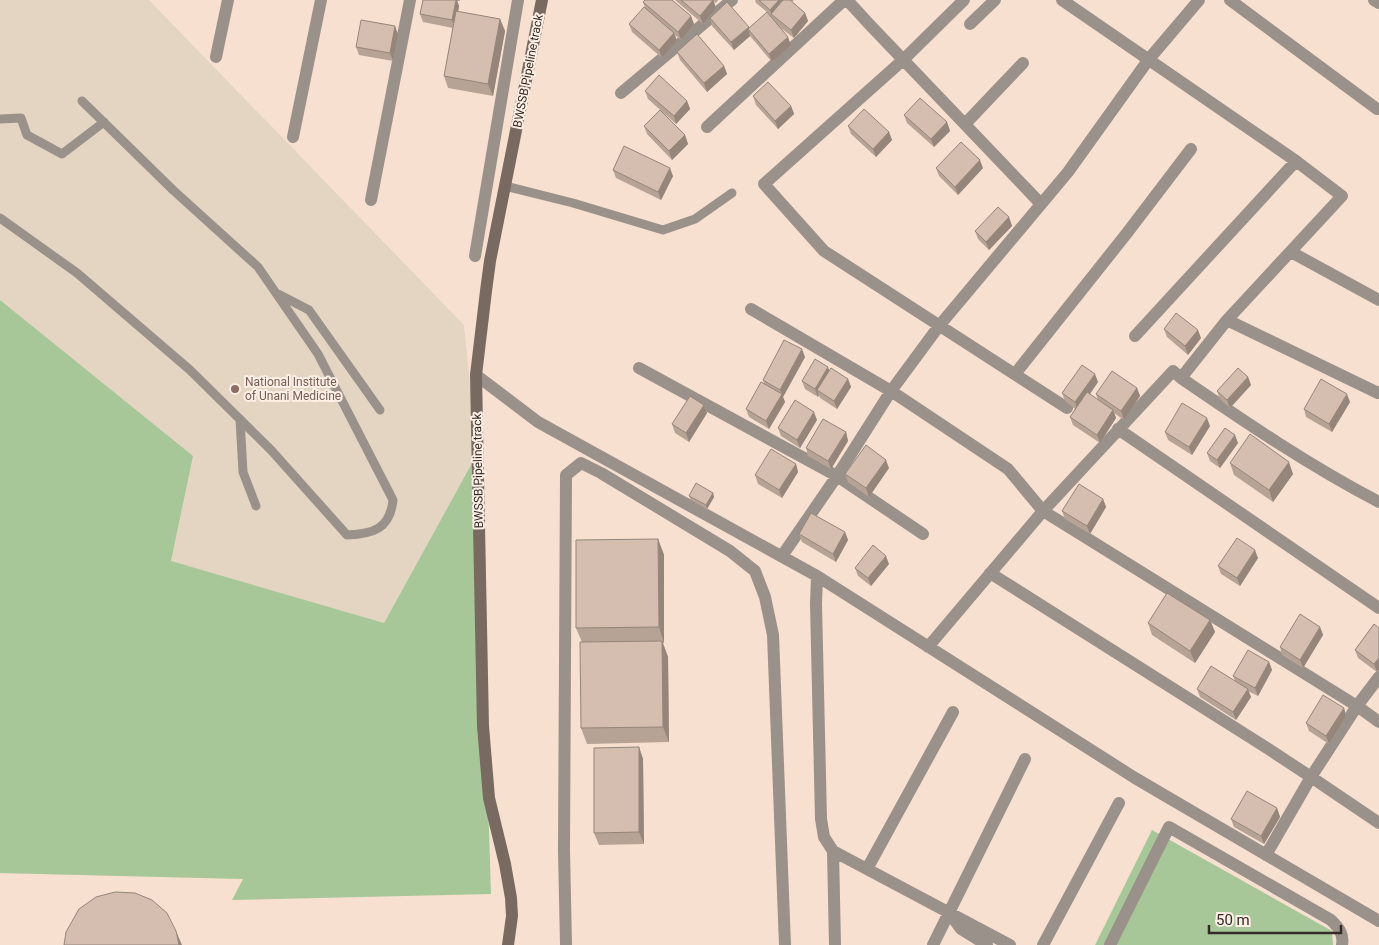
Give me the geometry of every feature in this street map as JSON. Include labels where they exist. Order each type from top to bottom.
[{"type":"street","points":[[216,57],[228,0]]},
{"type":"street","points":[[293,137],[321,0]]},
{"type":"street","points":[[372,200],[410,0]]},
{"type":"street","points":[[475,256],[518,0]]},
{"type":"street","name":"BWSSB Pipeline track","points":[[508,945],[512,916],[511,898],[489,798],[483,726],[476,376],[488,276],[542,0]]},
{"type":"street","points":[[621,93],[732,0]]},
{"type":"street","points":[[707,127],[846,0],[1041,204]]},
{"type":"street","points":[[964,0],[903,60],[764,184],[824,250],[1067,408]]},
{"type":"street","points":[[970,24],[995,0]]},
{"type":"street","points":[[1062,0],[1296,161],[1342,196],[1227,320],[1181,378]]},
{"type":"street","points":[[782,556],[837,476],[891,390],[940,326],[1068,172],[1149,59],[1199,0]]},
{"type":"street","points":[[1230,0],[1377,109]]},
{"type":"street","points":[[1374,0],[1379,4]]},
{"type":"street","points":[[965,124],[1024,63]]},
{"type":"street","points":[[1015,374],[1191,149]]},
{"type":"street","points":[[1135,336],[1296,161]]},
{"type":"street","points":[[1291,252],[1379,300]]},
{"type":"street","points":[[751,309],[891,390],[1008,469],[1043,511],[1357,706],[1379,722]]},
{"type":"street","points":[[1227,320],[1379,392]]},
{"type":"street","points":[[640,368],[837,476],[923,534]]},
{"type":"street","points":[[928,646],[1043,511],[1173,372],[1240,419],[1352,488],[1379,502]]},
{"type":"street","points":[[476,376],[538,422],[817,576],[1135,778],[1379,921]]},
{"type":"street","points":[[1118,429],[1379,608]]},
{"type":"street","points":[[566,945],[564,850],[566,475],[581,463],[730,550],[755,571],[765,596],[773,635],[785,945]]},
{"type":"street","points":[[990,573],[1259,742],[1379,822]]},
{"type":"street","points":[[817,576],[821,819],[824,837],[834,851],[1010,945]]},
{"type":"street","points":[[1266,855],[1310,777],[1357,706],[1379,677]]},
{"type":"street","points":[[867,869],[953,712]]},
{"type":"street","points":[[933,945],[1025,759]]},
{"type":"street","points":[[1044,945],[1119,803]]},
{"type":"street","points":[[1110,945],[1170,827],[1331,920],[1341,930],[1342,945]]},
{"type":"street","points":[[834,851],[834,945]]},
{"type":"street","points":[[949,913],[962,929],[987,945]]},
{"type":"lane","points":[[0,218],[77,273],[190,370],[271,450],[347,535],[358,535],[374,531],[388,520],[393,500],[318,354],[258,267],[173,190],[82,101]]},
{"type":"lane","points":[[0,119],[21,118],[27,135],[62,154],[104,122]]},
{"type":"lane","points":[[505,186],[573,202],[663,230],[695,220],[732,193]]},
{"type":"lane","points":[[276,293],[309,310],[380,410]]},
{"type":"lane","points":[[240,419],[242,472],[256,506]]},
{"type":"shaded area","name":"National Institute of Unani Medicine","points":[[0,0],[149,0],[464,325],[477,454],[243,879],[0,873]]},
{"type":"green space","points":[[0,300],[193,456],[171,561],[384,623],[477,454],[491,894],[232,900],[243,879],[0,873]]},
{"type":"green space","points":[[1152,830],[1332,931],[1333,945],[1095,945]]},
{"type":"building","points":[[423,0],[456,0],[452,20],[420,14]]},
{"type":"building","points":[[645,0],[672,0],[691,16],[678,32],[643,2]]},
{"type":"building","points":[[681,0],[713,0],[700,16]]},
{"type":"building","points":[[759,0],[779,0],[770,10]]},
{"type":"building","points":[[783,0],[790,0],[805,13],[791,30],[771,14]]},
{"type":"building","points":[[727,2],[749,27],[731,42],[710,18]]},
{"type":"building","points":[[644,7],[674,33],[659,50],[629,24]]},
{"type":"building","points":[[456,11],[500,19],[488,84],[444,76]]},
{"type":"building","points":[[767,12],[788,37],[769,54],[748,29]]},
{"type":"building","points":[[361,20],[395,26],[390,53],[356,47]]},
{"type":"building","points":[[697,34],[724,66],[704,83],[677,52]]},
{"type":"building","points":[[659,75],[687,101],[674,116],[645,91]]},
{"type":"building","points":[[768,82],[791,106],[775,121],[753,96]]},
{"type":"building","points":[[920,98],[947,122],[931,139],[904,115]]},
{"type":"building","points":[[864,109],[889,132],[873,149],[848,126]]},
{"type":"building","points":[[660,110],[685,135],[669,151],[644,126]]},
{"type":"building","points":[[961,142],[980,160],[955,187],[936,168]]},
{"type":"building","points":[[624,146],[670,168],[658,192],[613,170]]},
{"type":"building","points":[[998,207],[1009,217],[986,242],[975,231]]},
{"type":"building","points":[[1176,313],[1198,330],[1185,346],[1164,329]]},
{"type":"building","points":[[784,340],[802,349],[780,390],[763,380]]},
{"type":"building","points":[[815,359],[828,367],[815,389],[802,381]]},
{"type":"building","points":[[1082,365],[1095,374],[1075,402],[1062,393]]},
{"type":"building","points":[[831,368],[848,379],[834,401],[817,390]]},
{"type":"building","points":[[1238,368],[1248,377],[1227,400],[1217,391]]},
{"type":"building","points":[[1112,371],[1137,388],[1121,411],[1096,394]]},
{"type":"building","points":[[1321,379],[1347,394],[1329,424],[1304,409]]},
{"type":"building","points":[[761,382],[782,394],[766,421],[746,409]]},
{"type":"building","points":[[1087,392],[1113,410],[1097,435],[1070,417]]},
{"type":"building","points":[[690,396],[704,405],[686,433],[672,424]]},
{"type":"building","points":[[795,400],[814,412],[797,440],[778,428]]},
{"type":"building","points":[[1182,403],[1207,418],[1189,447],[1165,432]]},
{"type":"building","points":[[823,419],[846,432],[828,461],[806,448]]},
{"type":"building","points":[[1225,428],[1235,435],[1217,460],[1207,453]]},
{"type":"building","points":[[1250,434],[1289,462],[1269,490],[1230,463]]},
{"type":"building","points":[[866,445],[886,460],[866,488],[845,474]]},
{"type":"building","points":[[771,449],[796,464],[779,490],[755,475]]},
{"type":"building","points":[[696,483],[713,493],[706,505],[689,496]]},
{"type":"building","points":[[1079,484],[1103,499],[1087,526],[1062,511]]},
{"type":"building","points":[[811,513],[845,532],[833,554],[799,534]]},
{"type":"building","points":[[1237,538],[1255,550],[1237,578],[1218,566]]},
{"type":"building","points":[[658,539],[659,627],[576,628],[576,540]]},
{"type":"building","points":[[873,545],[886,556],[868,578],[855,568]]},
{"type":"building","points":[[1167,593],[1210,620],[1190,651],[1148,623]]},
{"type":"building","points":[[1300,614],[1320,627],[1300,660],[1280,647]]},
{"type":"building","points":[[1374,624],[1379,628],[1379,658],[1374,664],[1355,650]]},
{"type":"building","points":[[662,641],[663,727],[581,728],[580,642]]},
{"type":"building","points":[[1248,650],[1269,662],[1255,688],[1233,676]]},
{"type":"building","points":[[1211,666],[1248,689],[1233,712],[1197,689]]},
{"type":"building","points":[[1323,695],[1344,708],[1326,736],[1306,723]]},
{"type":"building","points":[[639,747],[639,832],[594,833],[594,748]]},
{"type":"building","points":[[1247,791],[1277,808],[1261,836],[1231,819]]},
{"type":"building","points":[[115,892],[135,893],[152,900],[167,913],[176,931],[179,945],[64,945],[66,932],[79,909],[96,897]]},
{"type":"place","name":"National Institute of Unani Medicine","points":[[235,389]]}]
